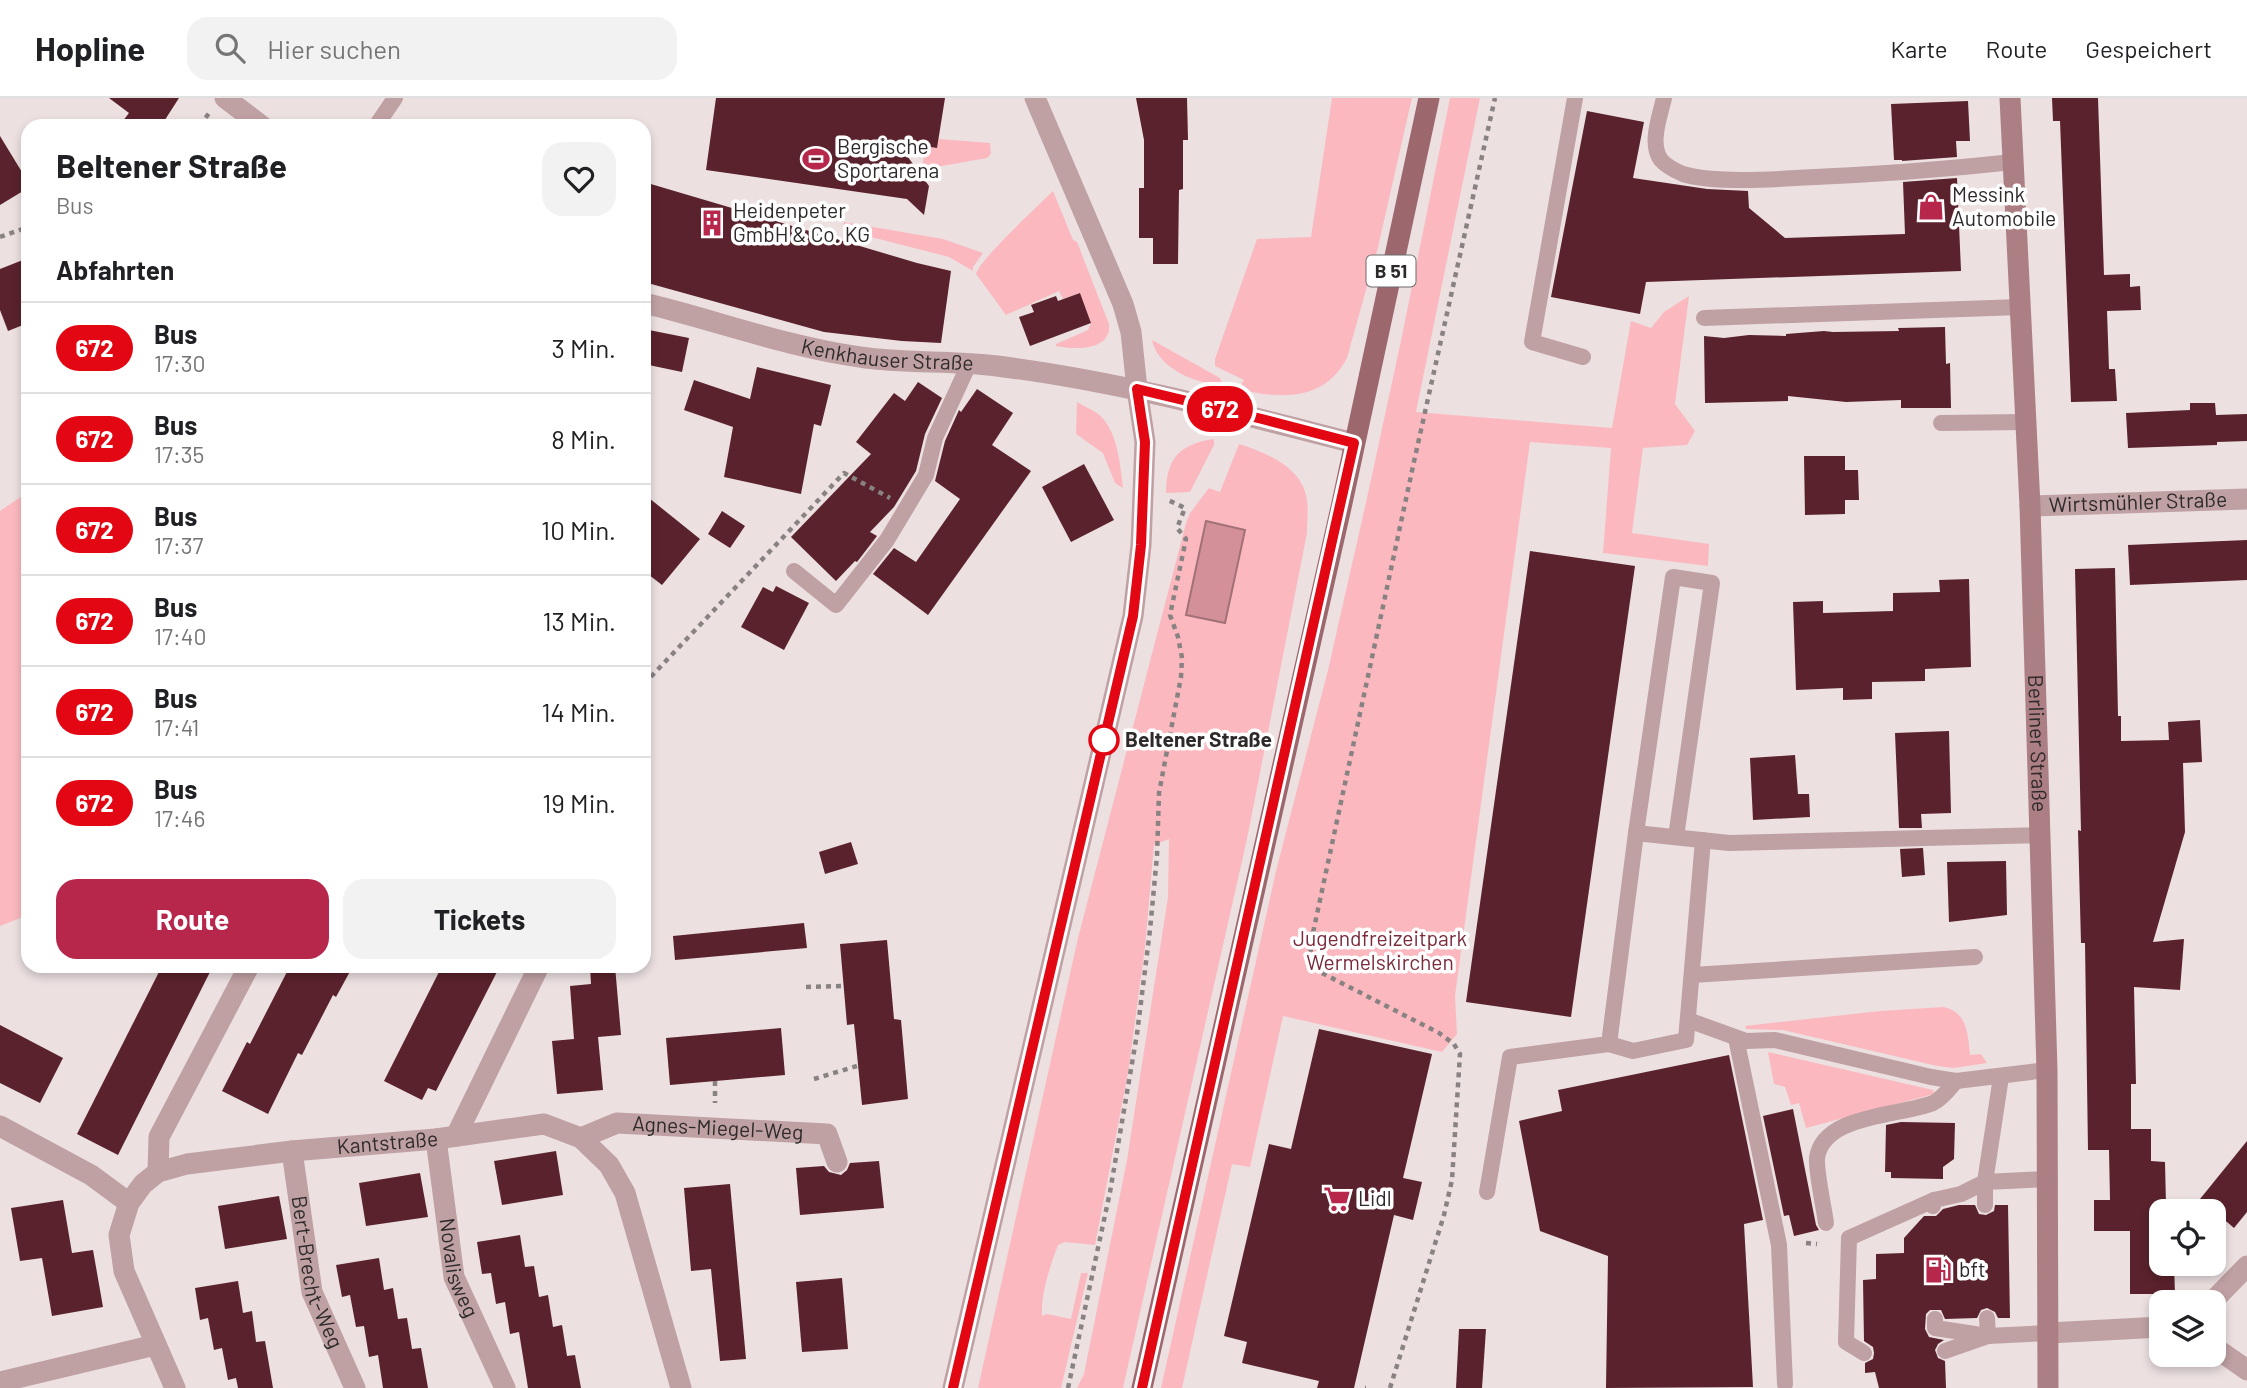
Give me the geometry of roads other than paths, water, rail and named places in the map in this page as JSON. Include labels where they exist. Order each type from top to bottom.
[{"type":"main road","name":"B 51","points":[[1142,1388],[1429,98]]},
{"type":"main road","name":"Berliner Straße","points":[[2010,98],[2030,506],[2047,1070],[2048,1388]]},
{"type":"street","points":[[225,98],[253,119]]},
{"type":"street","points":[[953,1388],[1133,616],[1141,545],[1145,442],[1131,332],[1123,304],[1034,98]]},
{"type":"street","name":"Kenkhauser Straße","points":[[651,305],[860,358],[1004,367],[1137,389],[1354,443]]},
{"type":"street","name":"Wirtsmühler Straße","points":[[2030,506],[2247,499]]},
{"type":"street","points":[[175,1388],[124,1271],[119,1235],[128,1203],[158,1172],[159,1137],[245,973]]},
{"type":"street","points":[[446,1137],[535,973]]},
{"type":"street","name":"Agnes-Miegel-Weg","points":[[581,1138],[617,1123],[827,1134],[837,1162]]},
{"type":"street","name":"Kantstraße","points":[[158,1172],[187,1164],[544,1124],[581,1138],[609,1165],[625,1193],[681,1388]]},
{"type":"street","points":[[0,1126],[91,1175],[128,1203]]},
{"type":"street","name":"Novalisweg","points":[[446,1137],[454,1277],[505,1388]]},
{"type":"street","name":"Bert-Brecht-Weg","points":[[292,1151],[312,1292],[355,1388]]},
{"type":"street","points":[[2224,1290],[2247,1266]]},
{"type":"street","points":[[2049,1333],[2149,1328]]},
{"type":"street","points":[[0,1382],[155,1345]]},
{"type":"street","points":[[2226,1355],[2247,1370]]},
{"type":"lane","points":[[381,119],[395,98]]},
{"type":"lane","points":[[1575,98],[1532,342],[1583,357]]},
{"type":"lane","points":[[1664,98],[1656,140],[1659,157],[1683,174],[1697,177],[1749,180],[1859,176],[2012,162]]},
{"type":"lane","points":[[1704,318],[2020,307]]},
{"type":"lane","points":[[794,570],[836,605],[887,540],[926,475],[935,438],[968,364]]},
{"type":"lane","points":[[1941,423],[2025,422]]},
{"type":"lane","points":[[1609,1044],[1673,577],[1712,583],[1676,837]]},
{"type":"lane","points":[[1636,833],[1729,843],[2039,835]]},
{"type":"lane","points":[[1487,1192],[1510,1057],[1609,1044],[1633,1051],[1686,1040],[1703,840]]},
{"type":"lane","points":[[1692,975],[1975,957]]},
{"type":"lane","points":[[1688,1020],[1746,1041],[1775,1040],[1956,1081],[2047,1070]]},
{"type":"lane","points":[[1736,1038],[1779,1245],[1785,1384]]},
{"type":"lane","points":[[1985,1205],[1985,1182],[2001,1077]]},
{"type":"lane","points":[[1826,1223],[1817,1158],[1828,1135],[1843,1126],[1935,1102],[1956,1081]]},
{"type":"lane","points":[[1864,1353],[1846,1342],[1849,1238],[1934,1203],[1961,1200],[1985,1182],[2047,1179]]},
{"type":"lane","points":[[1987,1318],[1988,1336]]},
{"type":"lane","points":[[1935,1319],[1935,1328],[1963,1324],[1988,1336]]},
{"type":"lane","points":[[1945,1351],[1988,1336],[2049,1333]]},
{"type":"place","name":"Bergische Sportarena","points":[[816,159]]},
{"type":"place","name":"Messink Automobile","points":[[1931,207]]},
{"type":"place","name":"Heidenpeter GmbH & Co. KG","points":[[712,223]]},
{"type":"place","name":"Beltener Straße","points":[[1104,740]]},
{"type":"place","name":"Lidl","points":[[1337,1199]]},
{"type":"place","name":"bft","points":[[1938,1270]]},
{"type":"park label","name":"Jugendfreizeitpark Wermelskirchen","points":[[1380,951]]}]
